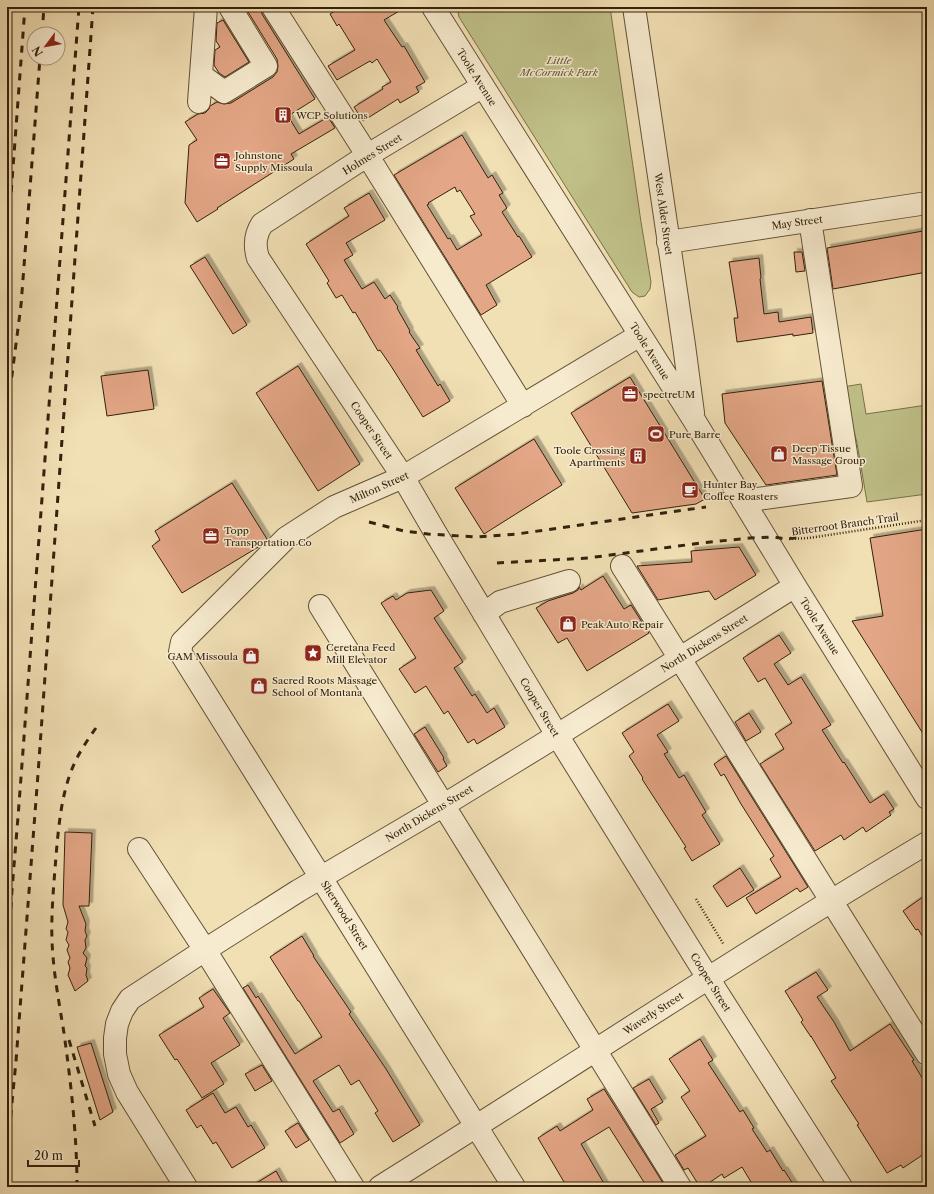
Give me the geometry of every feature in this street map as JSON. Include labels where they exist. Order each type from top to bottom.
[{"type":"street","points":[[199,102],[206,7]]},
{"type":"street","points":[[201,75],[224,92],[266,66],[230,7]]},
{"type":"street","points":[[273,7],[368,155],[523,406]]},
{"type":"street","name":"Toole Avenue","points":[[433,7],[694,420],[765,538],[927,798]]},
{"type":"street","name":"West Alder Street","points":[[634,7],[694,420]]},
{"type":"street","name":"Holmes Street","points":[[262,224],[368,155],[483,86]]},
{"type":"street","name":"May Street","points":[[668,242],[927,203]]},
{"type":"street","points":[[743,501],[851,486],[810,220]]},
{"type":"street","name":"Cooper Street","points":[[262,224],[258,230],[256,238],[255,248],[258,258],[404,477],[557,736],[841,1187]]},
{"type":"street","name":"Milton Street","points":[[182,642],[286,538],[334,507],[404,477],[640,335]]},
{"type":"street","points":[[622,566],[927,1054]]},
{"type":"street","points":[[484,614],[500,602],[570,581]]},
{"type":"street","name":"North Dickens Street","points":[[186,1187],[127,1092],[119,1074],[115,1054],[114,1038],[122,1010],[130,999],[321,877],[444,805],[557,736],[795,586]]},
{"type":"street","points":[[320,606],[680,1187]]},
{"type":"street","name":"Sherwood Street","points":[[182,642],[180,652],[514,1187]]},
{"type":"street","name":"Waverly Street","points":[[380,1187],[477,1127],[708,978],[927,842]]},
{"type":"street","points":[[139,848],[205,950],[353,1187]]},
{"type":"path","name":"Bitterroot Branch Trail","points":[[765,538],[809,538],[927,520]]},
{"type":"path","points":[[696,899],[725,947]]},
{"type":"green space","name":"Little McCormick Park","points":[[457,7],[610,7],[651,282],[650,289],[645,296],[639,297],[632,292],[459,17]]},
{"type":"green space","points":[[861,384],[866,414],[927,405],[927,494],[867,502],[857,443],[843,387]]},
{"type":"building","points":[[245,7],[261,7],[262,14],[315,99],[288,116],[299,134],[328,117],[335,128],[291,154],[294,159],[197,222],[185,203],[189,145],[197,140],[185,122],[198,114],[205,113],[210,106],[217,102],[224,104],[231,103],[273,77],[277,72],[277,59]]},
{"type":"building","points":[[341,7],[406,7],[384,20],[402,47],[404,46],[425,82],[416,87],[419,92],[400,103],[398,99],[363,121],[354,107],[383,89],[382,87],[391,82],[377,59],[372,63],[370,61],[337,80],[328,66],[355,50],[339,24],[337,26],[330,14]]},
{"type":"building","points":[[223,20],[249,62],[225,77],[219,73],[214,65],[215,50],[220,47],[216,41],[217,23]]},
{"type":"building","points":[[462,135],[488,178],[492,175],[503,193],[499,195],[507,208],[502,212],[532,257],[486,285],[497,305],[481,315],[394,175]],"holes":[[[455,187],[457,192],[460,190],[475,214],[470,216],[482,235],[457,250],[450,238],[448,239],[427,205]]]},
{"type":"building","points":[[369,193],[385,220],[346,243],[353,255],[344,260],[362,289],[374,282],[385,299],[390,295],[398,307],[397,308],[410,331],[409,332],[420,348],[416,350],[438,386],[440,384],[450,401],[423,417],[391,366],[380,350],[378,351],[355,312],[353,313],[342,295],[336,298],[327,283],[329,281],[306,244],[349,216],[344,208]]},
{"type":"building","points":[[923,231],[927,253],[927,272],[833,289],[827,248]]},
{"type":"building","points":[[794,252],[802,252],[805,271],[796,272]]},
{"type":"building","points":[[205,257],[247,325],[233,334],[190,266]]},
{"type":"building","points":[[759,258],[764,314],[778,312],[779,322],[811,317],[813,333],[793,336],[793,334],[737,342],[734,318],[738,318],[729,262]]},
{"type":"building","points":[[298,366],[360,464],[318,491],[256,393]]},
{"type":"building","points":[[148,370],[154,409],[107,416],[101,376]]},
{"type":"building","name":"Toole Crossing Apartments","points":[[630,377],[705,499],[696,504],[632,513],[571,413]]},
{"type":"building","points":[[822,381],[837,475],[766,485],[725,423],[722,394]]},
{"type":"building","points":[[534,439],[562,485],[484,534],[455,488]]},
{"type":"building","name":"Topp Transportation Co","points":[[232,483],[267,539],[260,546],[182,593],[152,546],[160,540],[155,531]]},
{"type":"building","points":[[927,529],[927,740],[852,621],[883,616],[870,538]]},
{"type":"building","points":[[739,547],[756,575],[715,600],[709,591],[658,600],[637,566],[692,562],[691,551]]},
{"type":"building","points":[[603,576],[624,609],[631,605],[649,633],[587,671],[567,638],[558,643],[536,608],[548,601],[573,593],[578,590],[579,587],[581,590]]},
{"type":"building","points":[[431,590],[444,611],[434,618],[463,662],[454,668],[472,696],[475,694],[487,713],[494,708],[505,727],[477,744],[474,739],[468,743],[448,711],[444,714],[426,686],[415,693],[399,669],[416,658],[381,603],[393,596],[396,600],[407,593]]},
{"type":"building","points":[[779,635],[791,653],[774,664],[788,685],[801,677],[831,725],[822,730],[870,803],[884,794],[894,809],[889,812],[891,815],[866,832],[863,827],[844,840],[841,835],[815,851],[760,764],[784,749],[775,734],[792,723],[765,678],[758,682],[743,658]]},
{"type":"building","points":[[668,704],[679,721],[657,735],[668,752],[664,754],[679,778],[684,775],[706,812],[702,815],[720,844],[692,861],[684,848],[686,847],[629,756],[634,752],[622,733]]},
{"type":"building","points":[[749,713],[761,732],[746,741],[735,722]]},
{"type":"building","points":[[425,727],[444,758],[443,759],[447,766],[438,772],[414,734]]},
{"type":"building","points":[[726,756],[808,887],[800,892],[797,888],[756,914],[746,898],[781,877],[770,859],[774,856],[724,774],[721,776],[714,764]]},
{"type":"building","points":[[65,832],[92,833],[89,906],[79,906],[86,924],[86,948],[83,953],[87,958],[85,966],[87,968],[86,975],[88,981],[75,991],[68,975],[70,968],[68,962],[70,958],[67,950],[69,945],[66,940],[68,932],[66,929],[68,922],[63,905]]},
{"type":"building","points":[[740,868],[754,890],[727,907],[713,886]]},
{"type":"building","points":[[927,894],[927,944],[918,929],[916,930],[903,911]]},
{"type":"building","points":[[302,936],[313,956],[351,1012],[349,1014],[386,1069],[420,1125],[393,1142],[375,1113],[378,1111],[359,1080],[351,1085],[339,1065],[313,1081],[333,1112],[339,1109],[354,1134],[340,1143],[243,988],[248,985],[256,998],[258,996],[295,1054],[322,1037],[270,957]]},
{"type":"building","points":[[816,972],[828,990],[817,997],[834,1022],[850,1051],[890,1024],[914,1060],[912,1061],[927,1086],[927,1152],[903,1168],[901,1165],[887,1173],[857,1125],[859,1124],[831,1081],[836,1078],[801,1022],[803,1020],[785,991]]},
{"type":"building","points":[[213,989],[230,1013],[223,1018],[240,1045],[211,1063],[224,1084],[202,1098],[177,1059],[175,1060],[159,1035],[204,1007],[199,998]]},
{"type":"building","points":[[700,1039],[713,1060],[708,1063],[740,1112],[743,1110],[754,1128],[752,1129],[767,1152],[770,1150],[795,1187],[754,1187],[742,1167],[724,1178],[722,1174],[703,1187],[700,1187],[688,1168],[684,1170],[675,1155],[706,1136],[681,1097],[690,1091],[669,1059]]},
{"type":"building","points":[[91,1043],[113,1112],[100,1120],[77,1047]]},
{"type":"building","points":[[262,1065],[272,1081],[255,1091],[245,1074]]},
{"type":"building","points":[[649,1079],[663,1102],[651,1109],[659,1123],[656,1125],[633,1088]]},
{"type":"building","points":[[604,1089],[663,1183],[657,1187],[647,1187],[609,1127],[581,1144],[606,1187],[567,1187],[538,1138],[557,1126],[560,1131],[593,1110],[587,1099]]},
{"type":"building","points":[[213,1093],[225,1113],[236,1107],[248,1127],[251,1125],[265,1148],[232,1168],[216,1142],[213,1144],[201,1125],[197,1128],[186,1110]]},
{"type":"building","points":[[298,1123],[309,1140],[296,1148],[285,1131]]},
{"type":"building","points":[[276,1171],[285,1187],[250,1187]]},
{"type":"railway","points":[[7,248],[25,7]]},
{"type":"railway","points":[[43,26],[44,7]]},
{"type":"railway","points":[[7,965],[79,7]]},
{"type":"railway","points":[[9,1187],[10,1123],[38,774],[93,7]]},
{"type":"railway","points":[[7,405],[21,305],[39,66]]},
{"type":"railway","points":[[369,522],[404,531],[477,537],[517,534],[706,507]]},
{"type":"railway","points":[[497,563],[588,558],[750,538],[774,537],[786,539],[803,537]]},
{"type":"railway","points":[[77,1187],[75,1129],[64,1033],[56,986],[52,940],[52,908],[58,830],[68,780],[78,756],[98,725]]},
{"type":"railway","points":[[69,1040],[95,1126]]},
{"type":"place","name":"WCP Solutions","points":[[283,115]]},
{"type":"place","name":"Johnstone Supply Missoula","points":[[222,161]]},
{"type":"place","name":"spectreUM","points":[[630,394]]},
{"type":"place","name":"Pure Barre","points":[[656,434]]},
{"type":"place","name":"Deep Tissue Massage Group","points":[[779,454]]},
{"type":"place","name":"Toole Crossing Apartments","points":[[638,456]]},
{"type":"place","name":"Hunter Bay Coffee Roasters","points":[[690,490]]},
{"type":"place","name":"Topp Transportation Co","points":[[211,536]]},
{"type":"place","name":"Peak Auto Repair","points":[[568,624]]},
{"type":"place","name":"Ceretana Feed Mill Elevator","points":[[313,653]]},
{"type":"place","name":"GAM Missoula","points":[[251,656]]},
{"type":"place","name":"Sacred Roots Massage School of Montana","points":[[259,686]]}]
